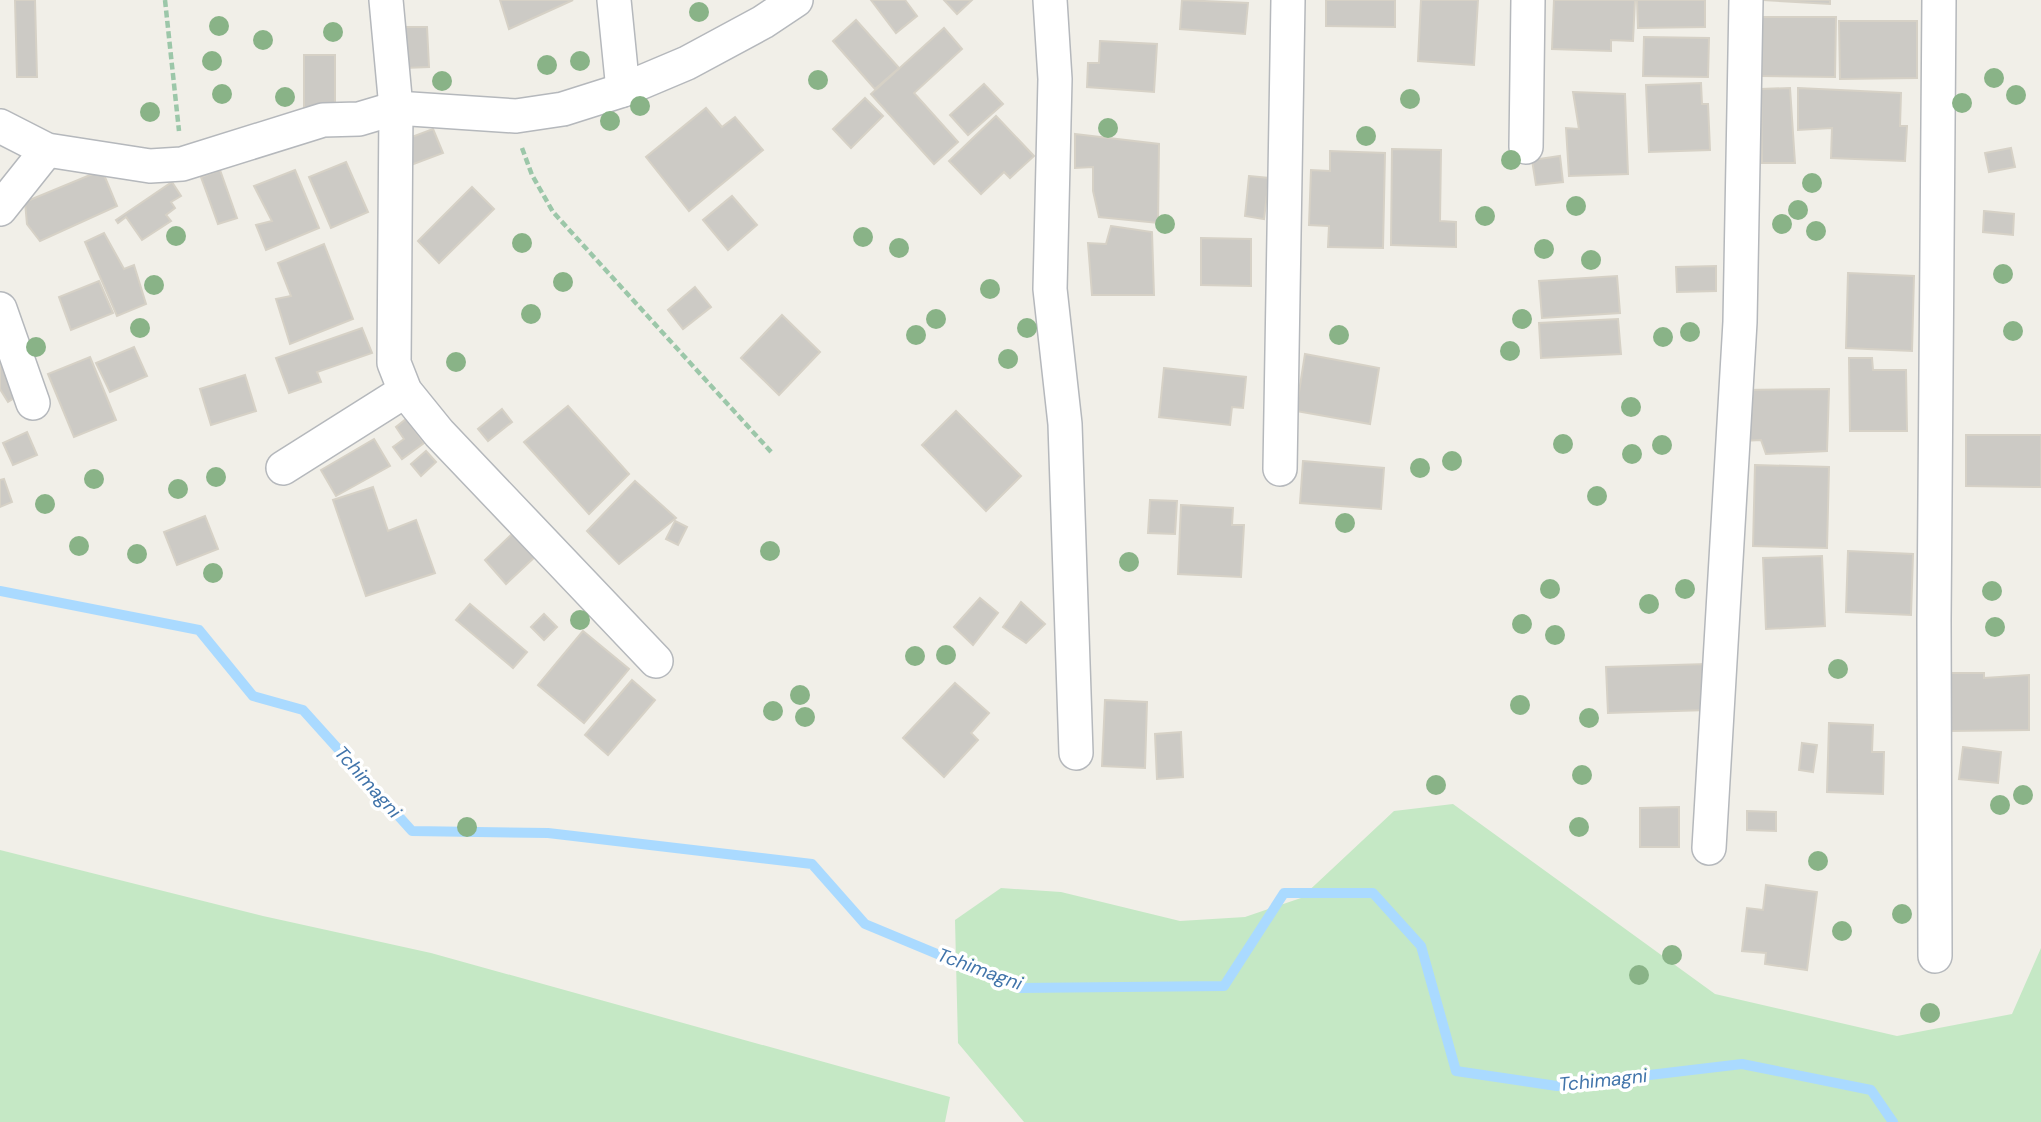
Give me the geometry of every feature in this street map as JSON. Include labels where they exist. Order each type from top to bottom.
[{"type":"street","points":[[386,0],[396,108],[394,363],[405,391],[439,433],[656,661]]},
{"type":"street","points":[[614,0],[622,90]]},
{"type":"street","points":[[0,126],[47,149],[99,160],[150,166],[182,164],[323,120],[359,119],[396,108],[516,116],[562,109],[622,90],[687,63],[796,0]]},
{"type":"street","points":[[1050,0],[1055,79],[1050,289],[1065,424],[1076,754]]},
{"type":"street","points":[[1280,469],[1288,0]]},
{"type":"street","points":[[1526,147],[1528,0]]},
{"type":"street","points":[[1709,848],[1740,322],[1746,0]]},
{"type":"street","points":[[1935,956],[1934,621],[1939,0]]},
{"type":"street","points":[[0,209],[47,149]]},
{"type":"street","points":[[0,309],[33,403]]},
{"type":"street","points":[[283,468],[405,391]]},
{"type":"path","points":[[165,0],[182,164]]},
{"type":"path","points":[[516,116],[522,152],[553,212],[774,454]]},
{"type":"green space","points":[[1453,804],[1715,994],[1897,1036],[2012,1014],[2041,948],[2041,1122],[1024,1122],[958,1043],[955,920],[1001,888],[1061,892],[1180,921],[1245,917],[1301,898],[1394,811]]},
{"type":"green space","points":[[0,850],[263,916],[431,953],[950,1097],[945,1122],[0,1122]]},
{"type":"building","points":[[15,0],[35,0],[37,77],[17,77]]},
{"type":"building","points":[[500,0],[573,0],[509,29]]},
{"type":"building","points":[[871,0],[905,0],[917,16],[896,33]]},
{"type":"building","points":[[944,0],[972,0],[957,14]]},
{"type":"building","points":[[1182,0],[1248,3],[1245,34],[1180,29]]},
{"type":"building","points":[[1326,0],[1395,0],[1395,27],[1326,26]]},
{"type":"building","points":[[1421,0],[1478,0],[1474,65],[1418,61]]},
{"type":"building","points":[[1554,0],[1635,0],[1633,41],[1611,40],[1611,51],[1552,49]]},
{"type":"building","points":[[1637,0],[1705,0],[1705,27],[1638,28]]},
{"type":"building","points":[[1763,0],[1830,0],[1830,4]]},
{"type":"building","points":[[1762,17],[1836,17],[1835,77],[1762,76]]},
{"type":"building","points":[[856,20],[899,68],[875,89],[833,41]]},
{"type":"building","points":[[1839,21],[1917,21],[1917,78],[1840,79]]},
{"type":"building","points":[[403,27],[427,27],[429,67],[405,68]]},
{"type":"building","points":[[944,28],[962,49],[914,93],[958,142],[934,164],[871,94]]},
{"type":"building","points":[[1644,37],[1709,38],[1708,77],[1643,76]]},
{"type":"building","points":[[1100,41],[1157,44],[1154,92],[1087,87],[1088,63],[1099,63]]},
{"type":"building","points":[[304,55],[335,55],[335,107],[304,107]]},
{"type":"building","points":[[1701,83],[1702,104],[1708,104],[1710,150],[1649,152],[1646,85]]},
{"type":"building","points":[[984,84],[1003,104],[968,135],[950,115]]},
{"type":"building","points":[[1790,88],[1795,163],[1762,163],[1761,89]]},
{"type":"building","points":[[1798,88],[1901,93],[1900,126],[1907,126],[1905,161],[1831,158],[1832,128],[1798,130]]},
{"type":"building","points":[[1573,92],[1625,94],[1628,174],[1569,176],[1566,128],[1579,129]]},
{"type":"building","points":[[865,98],[883,116],[851,148],[833,129]]},
{"type":"building","points":[[706,108],[722,127],[735,117],[763,150],[689,211],[646,157]]},
{"type":"building","points":[[996,116],[1034,156],[1010,178],[1004,172],[981,194],[949,161]]},
{"type":"building","points":[[433,129],[443,153],[411,165],[401,141]]},
{"type":"building","points":[[1075,134],[1159,144],[1158,223],[1099,217],[1093,191],[1093,167],[1075,168]]},
{"type":"building","points":[[2011,148],[2015,167],[1989,172],[1985,153]]},
{"type":"building","points":[[1392,149],[1441,150],[1440,221],[1456,222],[1456,247],[1391,245]]},
{"type":"building","points":[[1330,151],[1385,153],[1383,248],[1328,247],[1329,226],[1309,225],[1311,170],[1330,171]]},
{"type":"building","points":[[1560,156],[1563,182],[1536,185],[1532,160]]},
{"type":"building","points":[[346,162],[368,212],[331,228],[309,177]]},
{"type":"building","points":[[102,170],[117,206],[40,241],[27,224],[25,202]]},
{"type":"building","points":[[220,170],[237,218],[218,224],[201,177]]},
{"type":"building","points":[[295,170],[319,228],[266,250],[256,225],[272,221],[254,186]]},
{"type":"building","points":[[1249,176],[1269,178],[1264,219],[1245,216]]},
{"type":"building","points":[[172,182],[181,196],[171,202],[175,208],[166,215],[171,221],[142,240],[126,217],[118,223],[116,220]]},
{"type":"building","points":[[472,187],[494,209],[439,263],[418,241]]},
{"type":"building","points":[[732,196],[757,225],[728,250],[703,220]]},
{"type":"building","points":[[1984,211],[2014,214],[2013,235],[1983,232]]},
{"type":"building","points":[[1111,226],[1152,232],[1154,295],[1092,295],[1088,243],[1106,244]]},
{"type":"building","points":[[104,233],[124,269],[134,265],[146,304],[117,316],[85,242]]},
{"type":"building","points":[[1201,238],[1251,239],[1251,286],[1201,285]]},
{"type":"building","points":[[324,244],[353,319],[290,344],[276,299],[291,296],[278,263]]},
{"type":"building","points":[[1716,266],[1716,291],[1677,292],[1676,267]]},
{"type":"building","points":[[1848,273],[1914,276],[1912,351],[1846,348]]},
{"type":"building","points":[[1617,276],[1620,313],[1542,318],[1539,281]]},
{"type":"building","points":[[99,281],[113,313],[71,330],[59,297]]},
{"type":"building","points":[[695,287],[711,307],[683,329],[668,310]]},
{"type":"building","points":[[782,315],[820,352],[779,395],[741,358]]},
{"type":"building","points":[[1618,319],[1621,354],[1541,358],[1539,323]]},
{"type":"building","points":[[362,328],[372,353],[317,372],[321,382],[289,393],[276,358]]},
{"type":"building","points":[[134,347],[147,376],[110,392],[96,363]]},
{"type":"building","points":[[1305,354],[1379,368],[1370,424],[1296,411]]},
{"type":"building","points":[[90,357],[116,420],[74,437],[48,374]]},
{"type":"building","points":[[5,358],[26,391],[8,402],[0,389],[0,361]]},
{"type":"building","points":[[1849,358],[1872,358],[1873,370],[1906,370],[1907,431],[1850,431]]},
{"type":"building","points":[[1164,368],[1246,377],[1243,408],[1232,407],[1230,425],[1159,417]]},
{"type":"building","points":[[245,375],[256,411],[211,425],[200,389]]},
{"type":"building","points":[[1829,389],[1827,451],[1766,454],[1761,440],[1742,441],[1742,390]]},
{"type":"building","points":[[568,406],[629,474],[589,514],[524,442]]},
{"type":"building","points":[[502,409],[512,422],[488,441],[478,429]]},
{"type":"building","points":[[956,411],[1021,476],[986,511],[922,445]]},
{"type":"building","points":[[406,419],[424,443],[402,459],[393,447],[404,439],[396,427]]},
{"type":"building","points":[[27,432],[37,455],[13,465],[3,443]]},
{"type":"building","points":[[1966,435],[2041,435],[2041,487],[1966,486]]},
{"type":"building","points":[[374,439],[390,466],[336,496],[321,470]]},
{"type":"building","points":[[426,451],[436,462],[421,476],[411,464]]},
{"type":"building","points":[[1303,461],[1384,468],[1381,509],[1300,503]]},
{"type":"building","points":[[1755,465],[1829,467],[1827,548],[1753,546]]},
{"type":"building","points":[[4,479],[12,502],[0,507],[0,480]]},
{"type":"building","points":[[635,481],[676,518],[619,564],[587,531]]},
{"type":"building","points":[[373,487],[388,531],[416,520],[435,573],[366,596],[333,500]]},
{"type":"building","points":[[1150,500],[1177,501],[1175,534],[1148,533]]},
{"type":"building","points":[[1181,505],[1233,508],[1232,525],[1244,525],[1241,577],[1178,574]]},
{"type":"building","points":[[205,516],[218,549],[177,565],[164,532]]},
{"type":"building","points":[[675,521],[687,527],[678,545],[666,539]]},
{"type":"building","points":[[515,531],[537,555],[506,584],[485,560]]},
{"type":"building","points":[[1848,551],[1913,554],[1911,615],[1846,612]]},
{"type":"building","points":[[1822,556],[1825,626],[1766,629],[1763,558]]},
{"type":"building","points":[[980,598],[998,613],[973,645],[954,627]]},
{"type":"building","points":[[1021,602],[1045,624],[1026,643],[1003,627]]},
{"type":"building","points":[[470,604],[527,652],[513,668],[456,620]]},
{"type":"building","points":[[544,614],[557,627],[544,640],[531,627]]},
{"type":"building","points":[[583,631],[629,669],[584,723],[538,685]]},
{"type":"building","points":[[1707,664],[1708,710],[1608,713],[1606,667]]},
{"type":"building","points":[[1949,673],[1984,673],[1984,678],[2029,675],[2029,730],[1950,731]]},
{"type":"building","points":[[632,680],[655,700],[608,755],[585,735]]},
{"type":"building","points":[[955,683],[989,713],[971,733],[978,740],[944,777],[903,738]]},
{"type":"building","points":[[1105,700],[1147,702],[1145,768],[1102,766]]},
{"type":"building","points":[[1829,723],[1873,725],[1872,752],[1884,752],[1883,794],[1827,792]]},
{"type":"building","points":[[1181,732],[1183,777],[1157,779],[1155,734]]},
{"type":"building","points":[[1802,743],[1817,745],[1813,772],[1799,770]]},
{"type":"building","points":[[1963,747],[2001,752],[1998,783],[1959,779]]},
{"type":"building","points":[[1679,807],[1679,847],[1640,847],[1640,808]]},
{"type":"building","points":[[1747,811],[1776,812],[1776,831],[1747,830]]},
{"type":"building","points":[[1766,885],[1817,892],[1807,970],[1765,964],[1766,953],[1742,951],[1747,908],[1763,910]]},
{"type":"waterway","name":"Tchimagni","points":[[0,591],[199,630],[253,696],[303,710],[412,831],[548,833],[812,864],[865,924],[1019,988],[1224,986],[1284,893],[1373,893],[1421,946],[1456,1071],[1557,1086],[1742,1064],[1871,1090],[1893,1122]]}]
